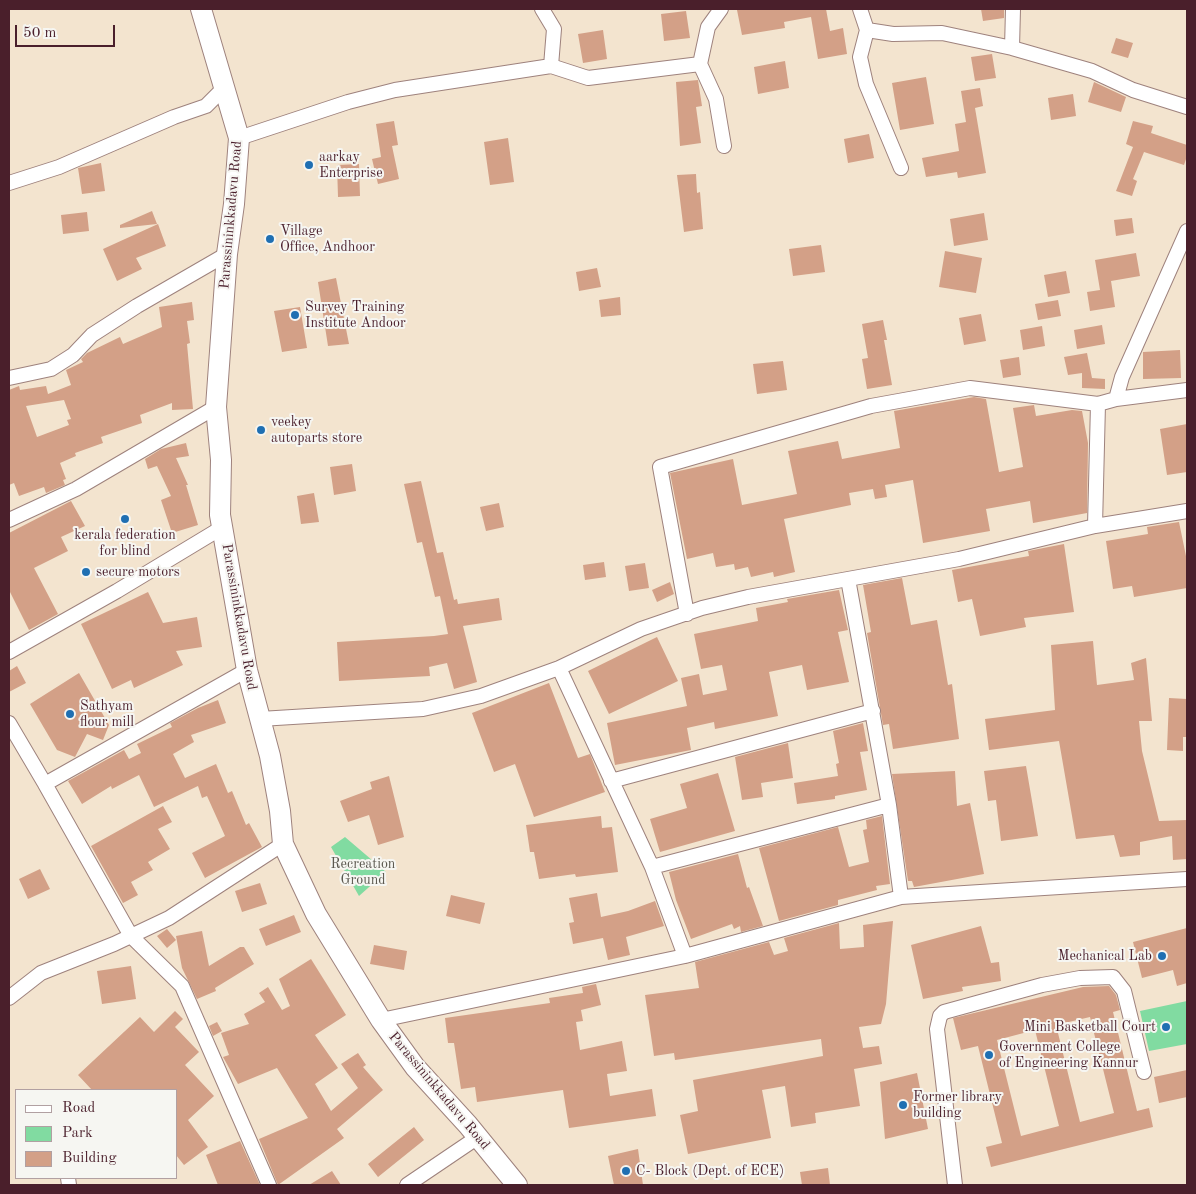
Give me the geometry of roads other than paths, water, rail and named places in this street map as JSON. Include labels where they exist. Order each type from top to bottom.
[{"type":"main road","name":"Parassininkkadavu Road","points":[[201,9],[223,89],[240,138],[227,254],[216,407],[221,460],[220,515],[247,670],[278,802],[283,844],[316,914],[381,1020],[415,1067],[478,1137],[517,1185]]},
{"type":"street","points":[[542,9],[554,29],[551,66]]},
{"type":"street","points":[[720,9],[708,27],[700,64],[716,100],[724,146]]},
{"type":"street","points":[[860,9],[867,30],[860,57],[866,84],[900,168]]},
{"type":"street","points":[[1012,48],[1013,9]]},
{"type":"street","points":[[867,30],[893,34],[942,33],[1012,48],[1092,71],[1133,90],[1187,107]]},
{"type":"street","points":[[240,138],[348,102],[395,90],[438,82],[551,66],[588,78],[700,64]]},
{"type":"street","points":[[9,184],[59,167],[174,117],[206,106],[223,89]]},
{"type":"street","points":[[1116,399],[1122,377],[1187,231]]},
{"type":"street","points":[[9,378],[52,369],[73,355],[92,335],[137,306],[227,254]]},
{"type":"street","points":[[688,614],[660,467],[871,406],[970,388],[1098,404],[1116,399],[1187,390]]},
{"type":"street","points":[[1095,526],[1098,404]]},
{"type":"street","points":[[9,520],[76,489],[216,407]]},
{"type":"street","points":[[260,719],[423,709],[481,696],[559,668],[641,629],[748,597],[959,559],[1095,526],[1187,511]]},
{"type":"street","points":[[9,652],[118,591],[223,527]]},
{"type":"street","points":[[848,578],[889,804],[901,898]]},
{"type":"street","points":[[559,668],[652,867],[685,956]]},
{"type":"street","points":[[44,784],[247,670]]},
{"type":"street","points":[[611,781],[872,711]]},
{"type":"street","points":[[9,723],[131,936],[182,986],[269,1185]]},
{"type":"street","points":[[652,867],[889,804]]},
{"type":"street","points":[[9,998],[41,973],[131,936],[169,918],[283,844]]},
{"type":"street","points":[[381,1020],[685,956],[901,898],[1187,879]]},
{"type":"street","points":[[954,1185],[937,1029],[940,1016],[944,1012],[1080,978],[1113,977],[1124,991],[1144,1072]]},
{"type":"street","points":[[407,1185],[478,1137]]},
{"type":"place","name":"aarkay Enterprise","points":[[309,165]]},
{"type":"place","name":"Village Office, Andhoor","points":[[270,239]]},
{"type":"place","name":"Survey Training Institute Andoor","points":[[295,315]]},
{"type":"place","name":"veekey autoparts store","points":[[261,430]]},
{"type":"place","name":"kerala federation for blind","points":[[125,519]]},
{"type":"place","name":"secure motors","points":[[86,572]]},
{"type":"place","name":"Sathyam flour mill","points":[[70,714]]},
{"type":"place","name":"Mechanical Lab","points":[[1162,956]]},
{"type":"place","name":"Mini Basketball Court","points":[[1166,1027]]},
{"type":"place","name":"Government College of Engineering Kannur","points":[[989,1055]]},
{"type":"place","name":"Former library building","points":[[903,1105]]},
{"type":"place","name":"C- Block (Dept. of ECE)","points":[[626,1171]]},
{"type":"park label","name":"Recreation Ground","points":[[363,872]]}]
